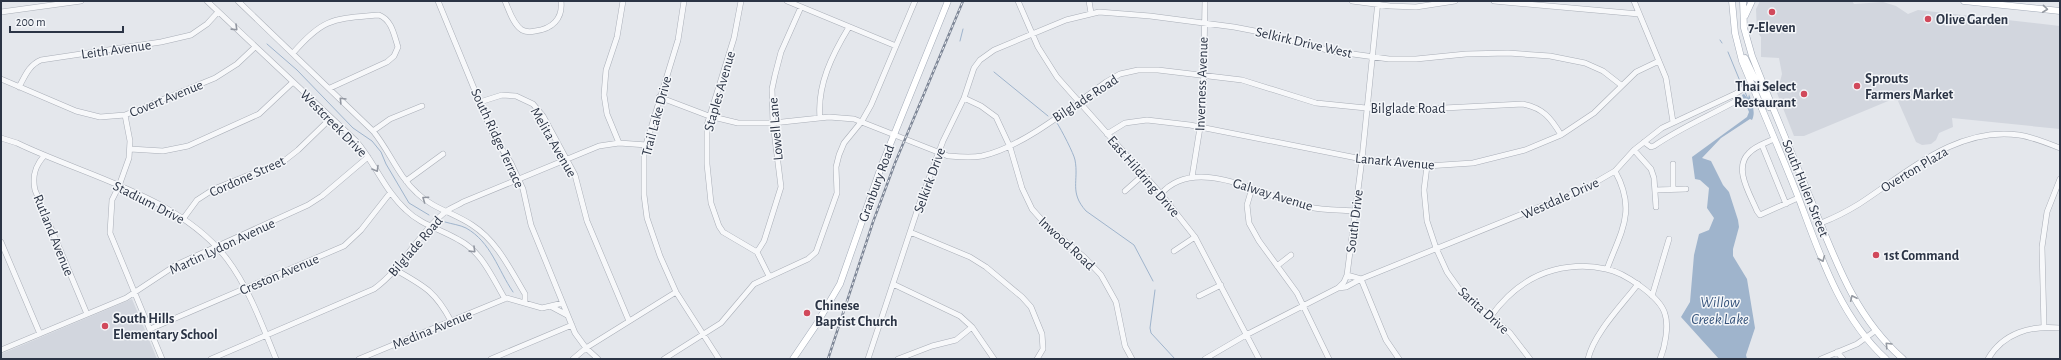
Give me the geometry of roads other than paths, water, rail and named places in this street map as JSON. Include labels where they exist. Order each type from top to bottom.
[{"type":"main road","name":"Granbury Road","points":[[793,359],[816,325],[840,284],[894,135],[948,1]]},
{"type":"main road","name":"South Hulen Street","points":[[1744,1],[1743,19],[1748,46],[1757,85],[1774,139],[1827,270],[1848,313],[1865,338],[1886,359]]},
{"type":"main road","points":[[1743,19],[1752,1]]},
{"type":"main road","points":[[1964,1],[2060,11]]},
{"type":"main road","points":[[1732,2],[1738,46],[1757,85]]},
{"type":"main road","name":"South Hulen Street","points":[[1757,85],[1762,92],[1771,113],[1778,119],[1856,304],[1874,331],[1903,359]]},
{"type":"street","points":[[1,12],[81,1]]},
{"type":"street","name":"Westcreek Drive","points":[[207,1],[356,142],[368,157],[390,193],[407,212],[430,226],[460,240],[474,251],[482,260],[505,299]]},
{"type":"street","name":"Westcreek Drive","points":[[238,1],[373,131],[386,147],[406,181],[422,198],[472,225],[492,242],[525,294],[525,303]]},
{"type":"street","name":"South Ridge Terrace","points":[[438,1],[494,137],[519,180],[525,197],[530,225],[572,325],[586,348],[598,359]]},
{"type":"street","points":[[505,1],[515,22],[523,31],[539,31],[556,22],[561,12],[561,1]]},
{"type":"street","points":[[620,143],[607,114],[604,95],[606,70],[618,37],[623,1]]},
{"type":"street","name":"Trail Lake Drive","points":[[684,1],[678,40],[659,97],[647,145],[644,164],[647,218],[652,239],[676,292],[719,359]]},
{"type":"street","name":"Staples Avenue","points":[[741,1],[734,38],[709,116],[705,137],[706,164],[711,202],[716,219],[723,232],[757,252]]},
{"type":"street","points":[[787,1],[849,28],[896,46]]},
{"type":"street","points":[[664,359],[703,335],[728,316],[750,287],[769,276],[808,259],[816,252],[837,193],[836,167],[839,155],[844,143],[862,121],[877,91],[915,1]]},
{"type":"street","name":"East Hildring Drive","points":[[1018,1],[1043,57],[1057,77],[1080,101],[1107,134],[1161,194],[1195,237],[1259,359]]},
{"type":"street","points":[[1090,1],[1091,13]]},
{"type":"street","name":"Inverness Avenue","points":[[1192,177],[1201,127],[1203,23],[1205,1]]},
{"type":"street","points":[[1352,1],[1416,7],[1455,1]]},
{"type":"street","points":[[1494,1],[1639,14]]},
{"type":"street","points":[[1634,1],[1659,61],[1668,89],[1673,122]]},
{"type":"street","name":"South Drive","points":[[1206,359],[1246,335],[1338,288],[1344,282],[1347,275],[1354,211],[1362,159],[1377,3]]},
{"type":"street","name":"Lowell Lane","points":[[757,252],[764,241],[781,187],[772,89],[777,62],[801,7]]},
{"type":"street","name":"Leith Avenue","points":[[19,87],[29,68],[35,62],[161,42],[191,35],[207,24],[218,12]]},
{"type":"street","name":"Selkirk Drive West","points":[[1032,35],[1066,20],[1091,13],[1110,12],[1203,23],[1260,32],[1331,51],[1372,57],[1403,59],[1508,53],[1550,56],[1585,63],[1602,72],[1621,86]]},
{"type":"street","points":[[293,53],[317,28],[330,22],[350,18],[379,16],[385,18],[395,37],[398,47],[394,56],[387,62],[330,88]]},
{"type":"street","points":[[820,118],[821,90],[826,73],[837,47],[849,28]]},
{"type":"street","name":"Selkirk Drive","points":[[868,359],[910,232],[939,153],[964,98],[974,68],[980,60],[994,50],[1032,35]]},
{"type":"street","name":"Covert Avenue","points":[[1,79],[83,113],[100,116],[125,115],[215,78],[237,64],[255,47]]},
{"type":"street","name":"Lanark Avenue","points":[[1107,134],[1125,124],[1147,120],[1201,127],[1362,159],[1427,166],[1463,164],[1499,158],[1533,147],[1560,135],[1594,113],[1639,70],[1659,61]]},
{"type":"street","name":"Bilglade Road","points":[[659,97],[709,116],[738,123],[774,123],[820,118],[846,118],[862,121],[939,153],[948,156],[965,158],[981,156],[1010,147],[1106,82],[1126,73],[1138,70],[1158,70],[1242,80],[1260,84],[1316,103],[1366,108],[1404,110],[1523,104],[1536,107],[1546,114],[1560,135]]},
{"type":"street","points":[[130,149],[163,151],[188,146],[259,114],[293,82]]},
{"type":"street","points":[[1742,90],[1750,90],[1757,85]]},
{"type":"street","name":"Westdale Drive","points":[[1338,288],[1346,288],[1361,279],[1584,189],[1615,172],[1634,150],[1673,122],[1742,90],[1757,85]]},
{"type":"street","points":[[1644,142],[1651,147],[1654,146],[1677,130],[1702,120],[1735,102],[1737,100],[1735,94]]},
{"type":"street","name":"Melita Avenue","points":[[480,102],[494,97],[509,95],[528,100],[534,104],[575,175],[587,221],[629,321]]},
{"type":"street","name":"Inwood Road","points":[[964,98],[981,106],[996,117],[1010,147],[1022,188],[1032,210],[1048,227],[1084,257],[1101,275],[1116,302],[1125,346],[1132,359]]},
{"type":"street","points":[[373,131],[390,119],[422,106]]},
{"type":"street","points":[[125,115],[130,149],[120,186],[112,200],[110,233],[162,359]]},
{"type":"street","name":"Cordone Street","points":[[183,218],[197,200],[214,189],[284,161],[298,150],[331,118]]},
{"type":"street","name":"Overton Plaza","points":[[1821,224],[1853,208],[1924,159],[1951,146],[1971,139],[1992,134],[2018,135],[2060,148]]},
{"type":"street","name":"Stadium Drive","points":[[1,138],[17,143],[44,156],[120,186],[163,206],[183,218],[216,246],[236,271],[276,359]]},
{"type":"street","points":[[1774,139],[1749,152],[1744,162],[1744,179],[1760,215],[1798,198]]},
{"type":"street","name":"Bilglade Road","points":[[211,359],[365,293],[382,283],[396,270],[430,226],[446,211],[599,146],[620,143],[647,145]]},
{"type":"street","points":[[1762,146],[1786,204]]},
{"type":"street","points":[[1634,150],[1651,169],[1654,178],[1656,207]]},
{"type":"street","points":[[406,181],[443,154]]},
{"type":"street","name":"Rutland Avenue","points":[[44,156],[37,164],[34,173],[33,182],[35,190],[87,314]]},
{"type":"street","name":"Martin Lydon Avenue","points":[[1,350],[135,293],[176,265],[308,205],[322,196],[368,157]]},
{"type":"street","points":[[1673,164],[1673,189]]},
{"type":"street","name":"Sarita Drive","points":[[1427,166],[1424,190],[1428,221],[1436,248],[1447,272],[1462,293],[1518,340],[1530,359]]},
{"type":"street","points":[[1607,269],[1624,223],[1627,209],[1625,191],[1615,172]]},
{"type":"street","points":[[1125,191],[1143,175]]},
{"type":"street","points":[[1161,194],[1180,179],[1192,177]]},
{"type":"street","name":"Galway Avenue","points":[[1192,177],[1216,178],[1252,188],[1308,207],[1354,211]]},
{"type":"street","points":[[2044,327],[2042,247],[2047,212],[2060,179]]},
{"type":"street","points":[[1252,188],[1247,206],[1249,223],[1304,306],[1329,359]]},
{"type":"street","points":[[1655,190],[1686,189]]},
{"type":"street","name":"Creston Avenue","points":[[150,329],[344,246],[361,230],[390,193]]},
{"type":"street","points":[[910,232],[970,257],[986,268],[1031,306],[1042,334],[1043,349],[1037,359]]},
{"type":"street","points":[[1174,251],[1195,237]]},
{"type":"street","points":[[1652,296],[1669,239]]},
{"type":"street","points":[[1,242],[40,334]]},
{"type":"street","points":[[757,252],[769,276]]},
{"type":"street","points":[[1277,266],[1291,254]]},
{"type":"street","points":[[1491,316],[1509,294],[1530,279],[1563,268],[1589,267],[1607,269],[1638,284],[1652,296],[1665,314],[1666,330],[1660,359]]},
{"type":"street","points":[[396,270],[433,293],[442,304],[451,321]]},
{"type":"street","points":[[1347,275],[1361,279],[1386,340],[1399,359]]},
{"type":"street","points":[[893,284],[949,310],[972,327],[994,359]]},
{"type":"street","points":[[1588,359],[1590,352],[1603,328],[1638,284]]},
{"type":"street","points":[[1199,296],[1221,285]]},
{"type":"street","points":[[573,359],[586,348],[676,292]]},
{"type":"street","points":[[505,299],[542,308],[552,307],[563,303]]},
{"type":"street","name":"Medina Avenue","points":[[359,359],[505,299]]},
{"type":"street","points":[[552,307],[568,315]]},
{"type":"street","points":[[491,359],[572,325]]},
{"type":"street","points":[[898,359],[932,346],[956,340],[972,327]]},
{"type":"street","points":[[1988,359],[1998,346],[2010,336],[2026,330],[2044,327],[2060,328]]},
{"type":"street","points":[[1821,359],[1857,344],[1874,331]]},
{"type":"street","points":[[1837,352],[1843,359]]},
{"type":"water","name":"Willow Creek Lake","points":[[1744,94],[1748,99],[1749,94],[1754,111],[1752,120],[1750,119],[1721,138],[1702,158],[1711,161],[1723,185],[1729,192],[1738,220],[1739,227],[1733,249],[1733,256],[1747,279],[1755,328],[1746,355],[1747,359],[1719,359],[1681,317],[1690,302],[1694,255],[1699,234],[1709,230],[1714,218],[1707,208],[1709,188],[1700,180],[1695,179],[1692,157],[1747,117],[1749,112],[1742,95]]},
{"type":"waterway","points":[[960,41],[963,29]]},
{"type":"waterway","points":[[267,44],[297,70],[353,128],[372,141],[381,152],[386,164],[409,203],[429,215]]},
{"type":"waterway","points":[[1728,52],[1742,86]]},
{"type":"waterway","points":[[994,72],[1048,116]]},
{"type":"waterway","points":[[1745,92],[1748,99]]},
{"type":"waterway","points":[[1057,123],[1075,160],[1076,192],[1081,204],[1086,211],[1134,245],[1153,281]]},
{"type":"waterway","points":[[445,222],[466,228],[482,241],[513,292]]},
{"type":"waterway","points":[[1155,290],[1150,328],[1151,333],[1175,359]]},
{"type":"railway","points":[[828,359],[873,222],[895,163],[963,1]]},
{"type":"place","name":"7-Eleven","points":[[1772,12]]},
{"type":"place","name":"Olive Garden","points":[[1928,19]]},
{"type":"place","name":"Sprouts Farmers Market","points":[[1857,86]]},
{"type":"place","name":"Thai Select Restaurant","points":[[1804,94]]},
{"type":"place","name":"1st Command","points":[[1876,255]]},
{"type":"place","name":"Chinese Baptist Church","points":[[807,313]]},
{"type":"place","name":"South Hills Elementary School","points":[[105,326]]}]
